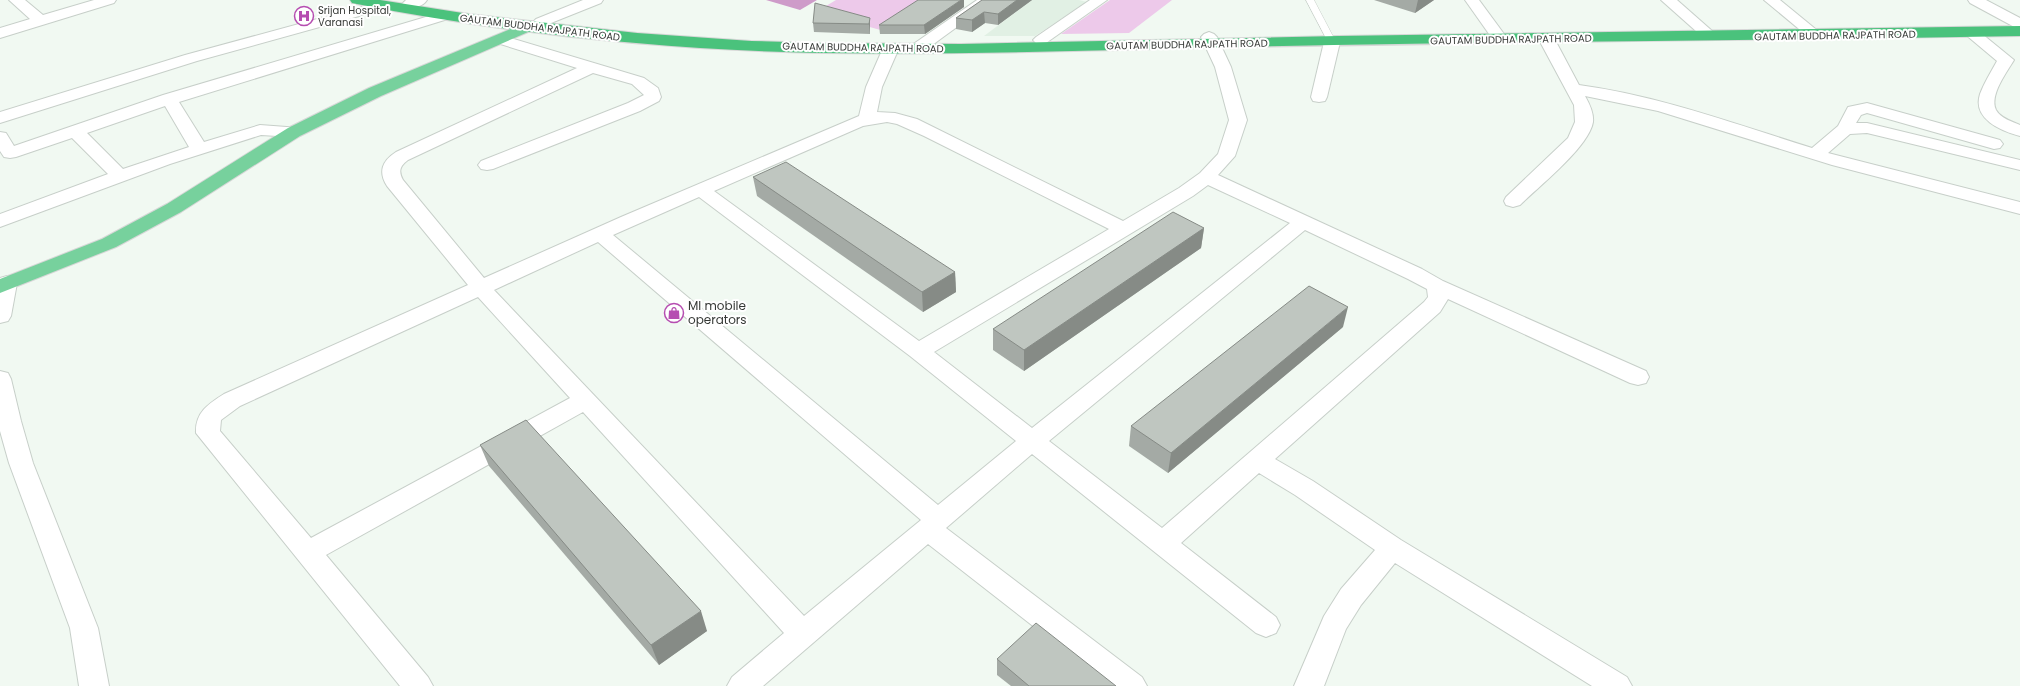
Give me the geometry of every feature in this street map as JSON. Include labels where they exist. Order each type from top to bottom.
[{"type":"highway","name":"GAUTAM BUDDHA RAJPATH ROAD","points":[[357,0],[387,3],[446,15],[535,24],[681,42],[820,47],[892,48],[923,44],[1330,38],[1497,36],[1546,38],[1811,32],[1971,32],[2020,26]]},
{"type":"highway","points":[[387,3],[414,2],[535,24],[715,38],[923,44],[1041,40],[1211,40]]},
{"type":"highway","points":[[1811,32],[2020,26]]},
{"type":"highway","points":[[1497,36],[1707,34]]},
{"type":"main road","points":[[4,285],[109,243],[140,228],[294,132],[375,92],[535,24]]},
{"type":"street","points":[[16,0],[41,20]]},
{"type":"street","points":[[0,33],[108,0]]},
{"type":"street","points":[[535,24],[596,0]]},
{"type":"street","points":[[923,44],[988,0]]},
{"type":"street","points":[[1041,40],[1100,0]]},
{"type":"street","points":[[1472,0],[1497,36]]},
{"type":"street","points":[[1668,0],[1707,34]]},
{"type":"street","points":[[1771,0],[1811,32]]},
{"type":"street","points":[[1975,0],[2001,13],[2020,26]]},
{"type":"street","points":[[0,118],[191,58],[387,3]]},
{"type":"street","points":[[0,137],[10,153],[169,99],[446,15]]},
{"type":"street","points":[[1971,32],[2006,60],[1986,98],[1987,111],[1999,123],[2020,130]]},
{"type":"street","points":[[1319,97],[1330,38]]},
{"type":"street","points":[[1513,201],[1576,140],[1584,122],[1582,106],[1546,38]]},
{"type":"street","points":[[487,165],[634,107],[653,97],[652,92],[638,82],[499,39]]},
{"type":"street","points":[[918,351],[1186,192],[1206,177],[1226,156],[1238,120],[1223,67],[1211,40]]},
{"type":"street","points":[[867,119],[874,87],[892,48]]},
{"type":"street","points":[[592,67],[420,147],[394,161],[390,166],[390,174],[394,182],[481,288],[803,634]]},
{"type":"street","points":[[1574,89],[1600,92],[1636,100],[1815,155],[2020,208]]},
{"type":"street","points":[[169,99],[199,149]]},
{"type":"street","points":[[1815,155],[1845,129],[1854,111],[1868,108],[2020,152]]},
{"type":"street","points":[[418,686],[208,433],[206,423],[211,414],[232,400],[600,234],[867,119],[884,116],[900,118],[1124,230]]},
{"type":"street","points":[[1845,129],[1867,128],[2020,165]]},
{"type":"street","points":[[74,130],[120,176]]},
{"type":"street","points":[[0,221],[120,176],[260,130],[294,132]]},
{"type":"street","points":[[1206,177],[1436,286],[1638,377]]},
{"type":"street","points":[[701,190],[918,351],[1266,625]]},
{"type":"street","points":[[742,686],[1032,441],[1303,222]]},
{"type":"street","points":[[600,234],[933,525],[1132,686]]},
{"type":"street","points":[[0,316],[4,285]]},
{"type":"street","points":[[1162,544],[1432,307],[1439,297],[1436,286]]},
{"type":"street","points":[[0,379],[9,421],[22,463],[84,628],[94,686]]},
{"type":"street","points":[[307,553],[586,400]]},
{"type":"street","points":[[1257,460],[1304,488],[1392,548],[1617,686]]},
{"type":"street","points":[[1309,686],[1334,624],[1351,597],[1392,548]]},
{"type":"lane","points":[[1310,0],[1330,38]]},
{"type":"shaded area","points":[[766,0],[817,0],[800,10]]},
{"type":"shaded area","points":[[836,0],[933,0],[884,31],[816,12]]},
{"type":"shaded area","points":[[1032,0],[1079,0],[1087,2],[1035,36],[984,36]]},
{"type":"shaded area","points":[[1110,0],[1172,0],[1129,33],[1061,34]]},
{"type":"building","points":[[918,0],[961,0],[924,25],[879,25]]},
{"type":"building","points":[[982,0],[1017,0],[998,14],[984,12],[972,20],[956,18]]},
{"type":"building","points":[[815,3],[870,18],[869,24],[813,23]]},
{"type":"building","points":[[786,162],[955,272],[922,292],[753,177]]},
{"type":"building","points":[[1173,212],[1204,228],[1024,350],[993,329]]},
{"type":"building","points":[[1309,286],[1348,307],[1171,453],[1131,426]]},
{"type":"building","points":[[526,420],[701,611],[651,645],[480,445]]},
{"type":"building","points":[[1036,623],[1116,686],[1029,686],[997,659]]},
{"type":"place","name":"Srijan Hospital, Varanasi","points":[[304,16]]},
{"type":"place","name":"MI mobile operators","points":[[674,313]]}]
